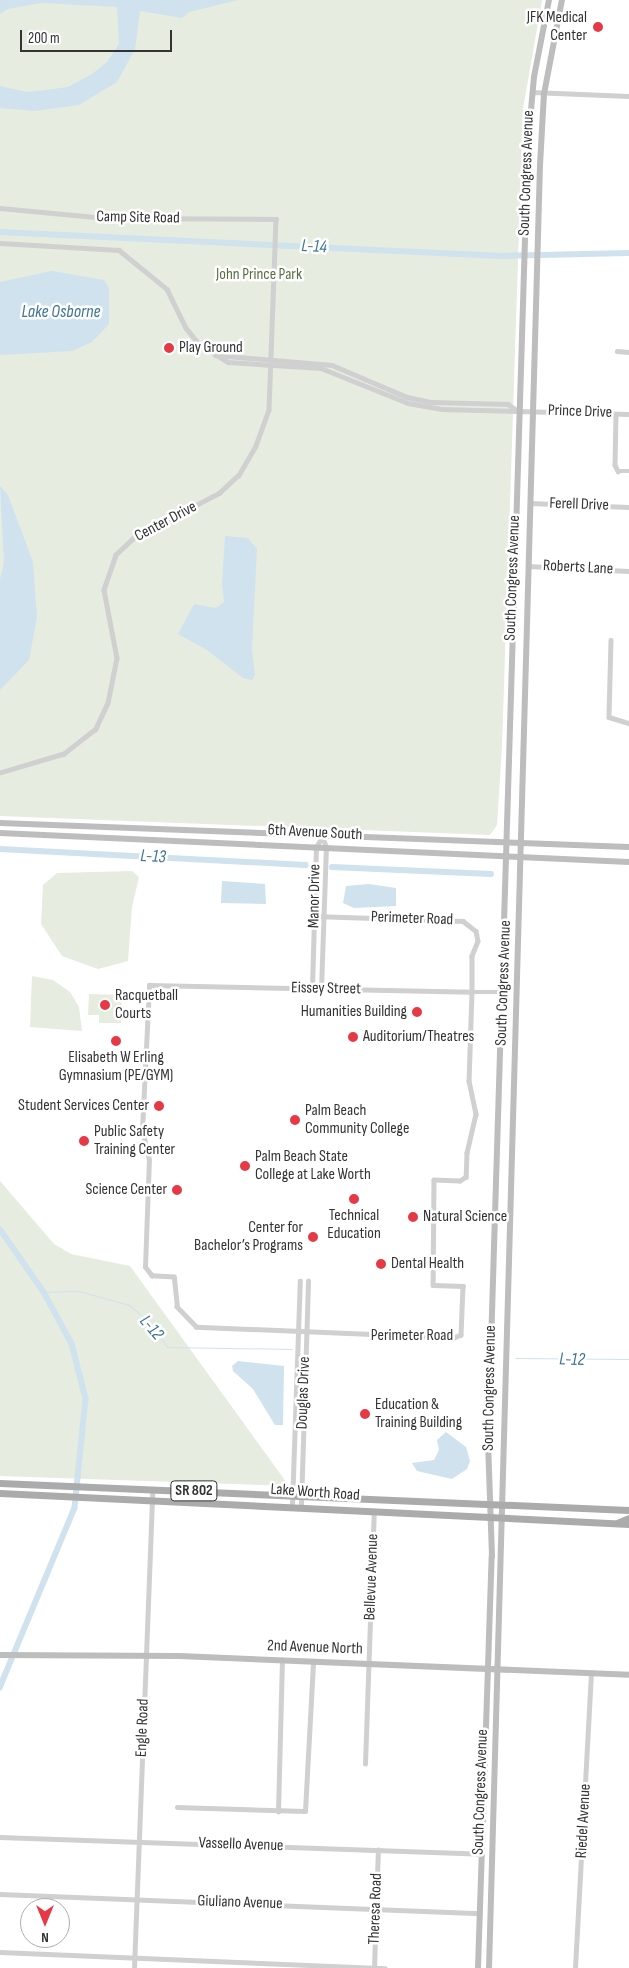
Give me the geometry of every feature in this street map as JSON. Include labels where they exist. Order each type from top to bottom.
[{"type":"main road","name":"South Congress Avenue","points":[[478,1968],[489,1670],[490,1504],[488,1443],[504,992],[506,843],[517,542],[518,410],[532,92],[549,0]]},
{"type":"main road","name":"South Congress Avenue","points":[[489,1968],[521,857],[528,503],[544,94],[562,0]]},
{"type":"main road","points":[[517,542],[526,566]]},
{"type":"main road","points":[[516,565],[526,586]]},
{"type":"main road","name":"6th Avenue South","points":[[0,823],[322,837],[629,847]]},
{"type":"main road","name":"6th Avenue South","points":[[0,832],[629,862]]},
{"type":"main road","name":"Lake Worth Road","points":[[0,1483],[629,1510]]},
{"type":"main road","points":[[0,1488],[27,1484]]},
{"type":"main road","name":"Lake Worth Road","points":[[0,1493],[292,1505],[629,1524]]},
{"type":"main road","points":[[617,1524],[629,1518]]},
{"type":"main road","name":"2nd Avenue North","points":[[1,1655],[145,1656],[282,1660],[629,1675]]},
{"type":"main road","points":[[483,1823],[494,1839]]},
{"type":"main road","points":[[482,1854],[493,1872]]},
{"type":"street","points":[[532,92],[544,94],[629,96]]},
{"type":"street","name":"Camp Site Road","points":[[0,208],[106,218],[276,220]]},
{"type":"street","name":"Center Drive","points":[[0,773],[64,754],[96,729],[108,703],[117,658],[105,604],[108,570],[123,546],[205,502],[239,475],[256,446],[269,410],[276,220]]},
{"type":"street","points":[[0,243],[119,250],[167,289],[186,328],[214,355],[236,364],[321,368],[408,403],[441,409],[508,413],[518,410]]},
{"type":"street","points":[[617,351],[629,352]]},
{"type":"street","points":[[214,355],[332,365],[431,402],[508,404],[518,410]]},
{"type":"street","points":[[374,388],[377,382]]},
{"type":"street","name":"Prince Drive","points":[[518,410],[629,414]]},
{"type":"street","points":[[616,414],[614,465],[618,470],[629,471]]},
{"type":"street","name":"Ferell Drive","points":[[528,503],[629,507]]},
{"type":"street","name":"Roberts Lane","points":[[526,566],[629,571]]},
{"type":"street","points":[[611,640],[609,717],[629,723]]},
{"type":"street","name":"Manor Drive","points":[[312,989],[316,847],[322,837]]},
{"type":"street","name":"Manor Drive","points":[[321,989],[322,916],[326,847],[322,837]]},
{"type":"street","name":"Perimeter Road","points":[[148,985],[142,1130],[149,1160],[148,1274],[174,1277],[174,1300],[196,1327],[299,1333],[461,1335],[462,1286],[433,1285],[434,1180],[460,1182],[466,1177],[467,1153],[476,1114],[469,1081],[472,956],[478,937],[467,922],[314,916]]},
{"type":"street","name":"Eissey Street","points":[[148,985],[504,992]]},
{"type":"street","name":"Douglas Drive","points":[[292,1505],[300,1281]]},
{"type":"street","name":"Douglas Drive","points":[[301,1506],[308,1281]]},
{"type":"street","name":"Engle Road","points":[[134,1968],[150,1499],[152,1489]]},
{"type":"street","name":"Bellevue Avenue","points":[[365,1764],[374,1511]]},
{"type":"street","points":[[278,1812],[282,1660]]},
{"type":"street","points":[[177,1807],[301,1813],[308,1804],[313,1662]]},
{"type":"street","name":"Riedel Avenue","points":[[575,1968],[591,1674]]},
{"type":"street","name":"Vassello Avenue","points":[[0,1837],[482,1854]]},
{"type":"street","name":"Theresa Road","points":[[374,1968],[378,1850]]},
{"type":"street","name":"Giuliano Avenue","points":[[0,1894],[480,1913]]},
{"type":"street","points":[[0,1952],[385,1968]]},
{"type":"green space","name":"John Prince Park","points":[[0,0],[542,0],[523,109],[502,746],[497,825],[490,835],[0,816]]},
{"type":"green space","points":[[132,871],[139,877],[132,907],[128,961],[98,969],[62,956],[41,924],[43,885],[57,873]]},
{"type":"green space","points":[[32,976],[53,980],[70,992],[79,1007],[82,1031],[30,1027]]},
{"type":"green space","name":"Racquetball Courts","points":[[89,994],[122,995],[121,1023],[99,1023],[99,1015],[88,1015]]},
{"type":"green space","points":[[0,1181],[54,1244],[71,1254],[130,1266],[289,1486],[0,1476]]},
{"type":"water","points":[[0,0],[238,0],[189,12],[182,18],[140,11],[135,49],[117,82],[79,105],[35,111],[0,108],[0,86],[27,92],[46,90],[68,87],[92,74],[107,62],[119,44],[117,7],[41,3],[8,9],[0,14]]},
{"type":"water","name":"Lake Osborne","points":[[52,271],[104,280],[109,288],[109,324],[92,342],[72,351],[0,355],[0,282]]},
{"type":"water","points":[[0,486],[8,495],[33,562],[37,617],[29,660],[0,690],[0,579],[4,563]]},
{"type":"water","points":[[225,536],[248,538],[257,549],[252,649],[255,675],[252,680],[243,678],[207,650],[178,634],[194,604],[216,608],[224,602],[222,584]]},
{"type":"water","points":[[222,881],[265,884],[266,904],[221,903]]},
{"type":"water","points":[[369,884],[396,888],[396,906],[354,908],[343,903],[346,886]]},
{"type":"water","points":[[238,1361],[284,1366],[283,1425],[275,1425],[253,1389],[233,1371],[232,1366]]},
{"type":"water","points":[[446,1432],[466,1447],[470,1461],[467,1469],[452,1479],[417,1471],[412,1463],[434,1460],[439,1450],[437,1440]]},
{"type":"waterway","name":"L-14","points":[[0,232],[502,256],[629,253]]},
{"type":"waterway","name":"L-13","points":[[0,849],[306,865]]},
{"type":"waterway","name":"L-13","points":[[332,867],[491,874]]},
{"type":"waterway","points":[[0,1229],[44,1292],[72,1344],[86,1399],[75,1508],[0,1688]]},
{"type":"waterway","name":"L-12","points":[[44,1292],[79,1291],[129,1305],[149,1322],[167,1347],[292,1349]]},
{"type":"waterway","name":"L-12","points":[[515,1358],[629,1359]]},
{"type":"place","name":"JFK Medical Center","points":[[598,27]]},
{"type":"place","name":"Play Ground","points":[[169,348]]},
{"type":"place","name":"Racquetball Courts","points":[[105,1005]]},
{"type":"place","name":"Humanities Building","points":[[417,1012]]},
{"type":"place","name":"Auditorium/Theatres","points":[[353,1037]]},
{"type":"place","name":"Elisabeth W Erling Gymnasium (PE/GYM)","points":[[116,1041]]},
{"type":"place","name":"Student Services Center","points":[[159,1106]]},
{"type":"place","name":"Palm Beach Community College","points":[[295,1120]]},
{"type":"place","name":"Public Safety Training Center","points":[[84,1141]]},
{"type":"place","name":"Palm Beach State College at Lake Worth","points":[[245,1166]]},
{"type":"place","name":"Science Center","points":[[177,1190]]},
{"type":"place","name":"Technical Education","points":[[354,1199]]},
{"type":"place","name":"Natural Science","points":[[413,1217]]},
{"type":"place","name":"Center for Bachelor’s Programs","points":[[313,1237]]},
{"type":"place","name":"Dental Health","points":[[381,1264]]},
{"type":"place","name":"Education & Training Building","points":[[365,1414]]}]
